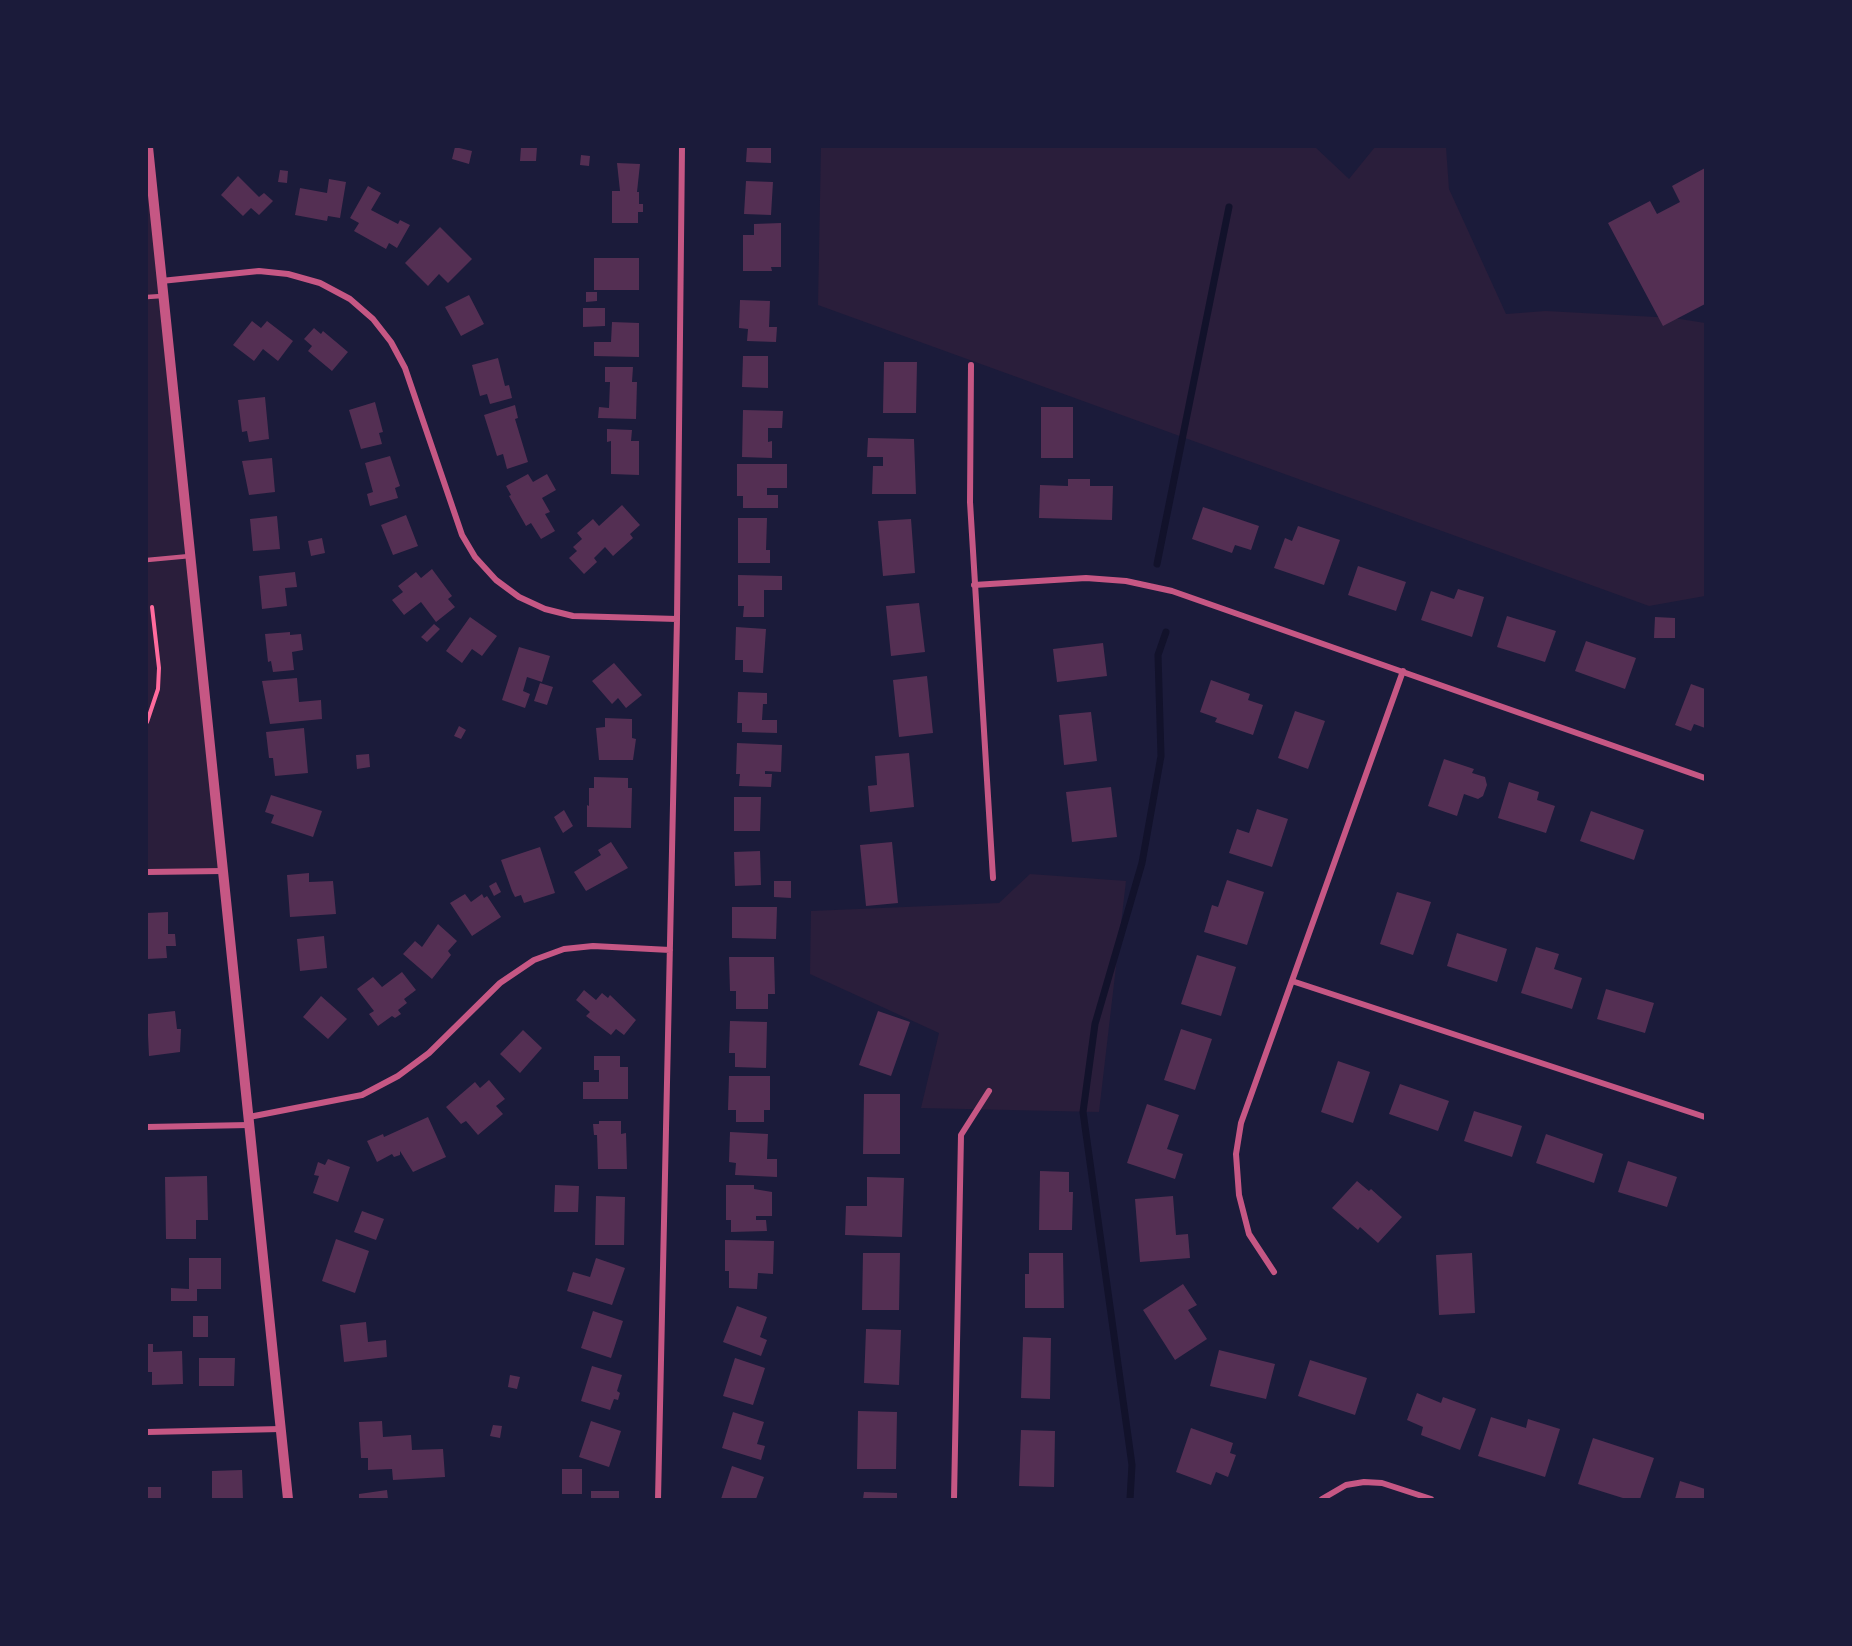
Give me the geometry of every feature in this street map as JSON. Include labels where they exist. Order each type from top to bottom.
[{"type":"street","points":[[148,147],[288,1499]]},
{"type":"street","points":[[658,1499],[677,619],[682,147]]},
{"type":"street","points":[[161,282],[259,271],[288,274],[320,283],[350,299],[373,319],[391,342],[405,368],[462,535],[475,557],[496,580],[545,609],[573,616],[677,619]]},
{"type":"street","points":[[971,365],[970,502],[993,879]]},
{"type":"street","points":[[974,585],[1086,578],[1126,581],[1172,591],[1705,778]]},
{"type":"street","points":[[1274,1272],[1249,1234],[1239,1195],[1236,1154],[1241,1123],[1403,671]]},
{"type":"street","points":[[147,872],[223,871]]},
{"type":"street","points":[[147,1127],[249,1121],[362,1095],[398,1076],[429,1053],[500,982],[534,960],[564,950],[593,946],[670,950]]},
{"type":"street","points":[[1292,981],[1705,1117]]},
{"type":"street","points":[[954,1499],[961,1134],[988,1091]]},
{"type":"street","points":[[147,1432],[281,1429]]},
{"type":"street","points":[[1322,1499],[1346,1485],[1364,1482],[1382,1484],[1431,1499]]},
{"type":"lane","points":[[147,297],[163,296]]},
{"type":"lane","points":[[147,560],[190,556]]},
{"type":"path","points":[[147,722],[158,689],[159,668],[152,607]]},
{"type":"shaded area","points":[[821,147],[1315,147],[1349,179],[1375,147],[1446,147],[1449,189],[1506,314],[1546,311],[1674,318],[1705,323],[1705,596],[1649,606],[818,305]]},
{"type":"shaded area","points":[[147,167],[223,871],[147,872]]},
{"type":"shaded area","points":[[1030,874],[1126,881],[1099,1112],[921,1108],[939,1033],[810,974],[811,911],[999,903]]},
{"type":"building","points":[[455,147],[472,151],[469,164],[452,159]]},
{"type":"building","points":[[521,147],[537,147],[536,161],[520,161]]},
{"type":"building","points":[[747,147],[771,147],[771,163],[746,162]]},
{"type":"building","points":[[581,155],[590,156],[589,166],[580,165]]},
{"type":"building","points":[[617,163],[640,164],[637,192],[639,192],[639,204],[643,204],[643,212],[638,212],[638,223],[612,223],[612,191],[620,191]]},
{"type":"building","points":[[1705,168],[1705,304],[1663,326],[1608,223],[1650,201],[1657,214],[1680,202],[1672,186]]},
{"type":"building","points":[[280,170],[288,171],[287,183],[278,182]]},
{"type":"building","points":[[238,176],[259,197],[264,193],[273,201],[259,215],[251,208],[243,216],[221,195]]},
{"type":"building","points":[[329,179],[346,182],[340,218],[328,216],[327,221],[295,215],[300,188],[327,193]]},
{"type":"building","points":[[746,181],[773,182],[771,215],[744,214]]},
{"type":"building","points":[[368,186],[381,193],[371,210],[398,224],[400,220],[410,225],[397,248],[389,243],[386,249],[354,231],[359,223],[350,218]]},
{"type":"building","points":[[781,223],[781,267],[771,267],[772,271],[743,271],[743,235],[754,235],[754,224]]},
{"type":"building","points":[[440,227],[472,259],[448,283],[439,274],[428,286],[405,263]]},
{"type":"building","points":[[594,258],[639,258],[639,290],[594,290]]},
{"type":"building","points":[[586,292],[597,292],[597,301],[586,302]]},
{"type":"building","points":[[469,295],[484,324],[461,336],[445,307]]},
{"type":"building","points":[[740,300],[770,301],[769,327],[777,327],[776,342],[747,341],[748,329],[739,328]]},
{"type":"building","points":[[583,308],[605,308],[605,326],[583,327]]},
{"type":"building","points":[[252,321],[261,328],[267,321],[293,341],[278,361],[263,349],[254,361],[233,345]]},
{"type":"building","points":[[612,322],[639,323],[639,357],[594,356],[594,342],[611,342]]},
{"type":"building","points":[[314,328],[321,334],[323,331],[348,352],[332,371],[308,351],[312,346],[304,339]]},
{"type":"building","points":[[743,356],[768,356],[768,388],[742,387]]},
{"type":"building","points":[[498,358],[505,386],[509,385],[512,398],[490,404],[487,394],[480,396],[472,365]]},
{"type":"building","points":[[884,362],[917,362],[916,413],[883,413]]},
{"type":"building","points":[[605,367],[633,367],[632,382],[637,382],[636,419],[598,418],[599,407],[609,408],[610,382],[605,382]]},
{"type":"building","points":[[265,397],[269,439],[249,442],[247,431],[242,432],[238,400]]},
{"type":"building","points":[[375,402],[383,432],[379,433],[382,444],[361,449],[349,410]]},
{"type":"building","points":[[515,405],[518,418],[515,419],[528,462],[507,469],[503,454],[497,456],[484,415]]},
{"type":"building","points":[[1041,407],[1073,407],[1073,458],[1041,458]]},
{"type":"building","points":[[743,410],[783,411],[782,428],[768,428],[768,442],[772,441],[772,458],[742,457]]},
{"type":"building","points":[[607,429],[632,430],[631,441],[639,441],[639,475],[611,474],[611,441],[607,442]]},
{"type":"building","points":[[868,438],[914,439],[916,494],[872,494],[873,466],[883,466],[883,457],[867,457]]},
{"type":"building","points":[[390,456],[400,486],[395,488],[398,498],[370,506],[367,494],[373,492],[365,463]]},
{"type":"building","points":[[272,458],[275,492],[249,495],[242,461]]},
{"type":"building","points":[[737,464],[787,464],[787,488],[767,488],[767,495],[778,495],[778,508],[743,508],[743,496],[737,496]]},
{"type":"building","points":[[528,474],[533,482],[547,474],[556,490],[542,498],[550,512],[545,514],[555,531],[541,539],[531,523],[526,526],[506,486]]},
{"type":"building","points":[[1068,479],[1090,479],[1090,486],[1113,486],[1112,520],[1039,518],[1040,485],[1068,486]]},
{"type":"building","points":[[622,505],[640,525],[630,534],[633,538],[613,556],[605,547],[594,558],[597,562],[584,574],[569,558],[577,551],[573,547],[582,539],[577,533],[593,519],[599,526]]},
{"type":"building","points":[[1203,507],[1259,526],[1251,550],[1235,545],[1232,553],[1192,539]]},
{"type":"building","points":[[406,515],[418,546],[393,555],[381,525]]},
{"type":"building","points":[[277,516],[280,549],[253,551],[250,519]]},
{"type":"building","points":[[738,518],[767,518],[766,550],[770,550],[770,563],[738,563]]},
{"type":"building","points":[[911,519],[915,573],[883,576],[878,521]]},
{"type":"building","points":[[1298,526],[1340,540],[1324,585],[1274,568],[1285,538],[1292,541]]},
{"type":"building","points":[[322,538],[325,553],[311,556],[308,541]]},
{"type":"building","points":[[1358,566],[1406,582],[1396,611],[1348,595]]},
{"type":"building","points":[[432,569],[452,596],[448,599],[455,607],[436,622],[421,602],[404,615],[392,600],[403,592],[398,586],[416,572],[421,578]]},
{"type":"building","points":[[295,572],[297,587],[285,588],[287,606],[262,609],[259,576]]},
{"type":"building","points":[[738,575],[782,576],[782,590],[764,590],[764,617],[743,617],[744,606],[738,606]]},
{"type":"building","points":[[1458,589],[1484,597],[1472,637],[1421,620],[1431,591],[1454,599]]},
{"type":"building","points":[[919,603],[925,652],[891,656],[886,606]]},
{"type":"building","points":[[1507,616],[1556,631],[1545,662],[1497,647]]},
{"type":"building","points":[[470,617],[497,636],[482,656],[472,649],[462,663],[446,651]]},
{"type":"building","points":[[1655,617],[1675,618],[1675,638],[1654,638]]},
{"type":"building","points":[[434,624],[440,629],[427,642],[421,637]]},
{"type":"building","points":[[736,627],[766,629],[763,673],[743,672],[743,660],[735,660]]},
{"type":"building","points":[[290,632],[290,635],[301,634],[303,650],[292,652],[294,670],[273,672],[271,661],[268,662],[265,634]]},
{"type":"building","points":[[1586,641],[1636,658],[1625,689],[1575,671]]},
{"type":"building","points":[[1103,643],[1107,676],[1057,682],[1053,649]]},
{"type":"building","points":[[519,647],[550,656],[542,682],[527,677],[523,691],[530,694],[525,708],[502,700]]},
{"type":"building","points":[[614,663],[642,695],[626,708],[618,698],[612,704],[592,681]]},
{"type":"building","points":[[927,676],[933,733],[899,737],[893,680]]},
{"type":"building","points":[[297,678],[299,702],[321,700],[322,719],[270,724],[262,681]]},
{"type":"building","points":[[1211,680],[1250,694],[1248,700],[1263,705],[1253,735],[1215,722],[1217,718],[1200,712]]},
{"type":"building","points":[[540,683],[553,687],[547,705],[534,701]]},
{"type":"building","points":[[1691,684],[1705,689],[1705,728],[1694,724],[1691,731],[1675,725]]},
{"type":"building","points":[[738,692],[767,693],[767,704],[763,704],[762,720],[777,720],[777,733],[742,732],[742,723],[737,723]]},
{"type":"building","points":[[1295,711],[1325,721],[1308,769],[1278,758]]},
{"type":"building","points":[[1091,712],[1097,761],[1064,765],[1059,715]]},
{"type":"building","points":[[605,718],[632,719],[632,738],[636,739],[633,760],[599,760],[596,728],[605,727]]},
{"type":"building","points":[[459,726],[466,730],[461,739],[454,736]]},
{"type":"building","points":[[304,728],[308,773],[275,776],[273,758],[269,758],[266,732]]},
{"type":"building","points":[[737,743],[782,745],[781,772],[765,771],[765,774],[772,774],[771,787],[739,786],[740,774],[736,774]]},
{"type":"building","points":[[909,753],[914,807],[870,812],[868,786],[877,785],[875,756]]},
{"type":"building","points":[[369,754],[370,767],[357,769],[356,755]]},
{"type":"building","points":[[1444,759],[1474,769],[1472,773],[1485,777],[1487,785],[1483,796],[1478,799],[1464,794],[1457,816],[1428,806]]},
{"type":"building","points":[[594,777],[628,778],[628,788],[632,788],[631,828],[587,827],[589,788],[594,788]]},
{"type":"building","points":[[1509,782],[1539,792],[1537,800],[1555,806],[1546,833],[1498,818]]},
{"type":"building","points":[[1111,787],[1117,837],[1072,842],[1066,792]]},
{"type":"building","points":[[271,795],[322,811],[313,837],[271,823],[274,815],[265,812]]},
{"type":"building","points":[[734,797],[761,797],[760,831],[734,831]]},
{"type":"building","points":[[1257,809],[1288,819],[1272,867],[1229,853],[1237,829],[1249,833]]},
{"type":"building","points":[[564,810],[573,826],[563,833],[554,817]]},
{"type":"building","points":[[1591,811],[1644,830],[1634,860],[1580,841]]},
{"type":"building","points":[[611,842],[628,868],[586,891],[574,872],[601,855],[598,850]]},
{"type":"building","points":[[892,842],[898,903],[866,906],[860,845]]},
{"type":"building","points":[[540,847],[555,893],[524,903],[521,895],[515,897],[501,860]]},
{"type":"building","points":[[760,851],[761,885],[735,886],[734,852]]},
{"type":"building","points":[[309,873],[309,882],[333,881],[336,914],[290,917],[287,875]]},
{"type":"building","points":[[1227,880],[1264,892],[1247,945],[1204,932],[1212,905],[1218,907]]},
{"type":"building","points":[[774,881],[791,881],[791,898],[774,897]]},
{"type":"building","points":[[496,882],[501,892],[494,896],[489,886]]},
{"type":"building","points":[[1397,892],[1431,902],[1413,955],[1380,944]]},
{"type":"building","points":[[465,894],[471,902],[482,894],[484,898],[487,896],[501,917],[472,936],[450,903]]},
{"type":"building","points":[[732,907],[777,907],[776,939],[732,938]]},
{"type":"building","points":[[168,912],[168,934],[175,934],[176,946],[166,946],[167,958],[147,959],[147,913]]},
{"type":"building","points":[[438,924],[457,941],[448,951],[451,955],[432,979],[403,954],[415,941],[422,947]]},
{"type":"building","points":[[1457,933],[1507,949],[1497,982],[1447,966]]},
{"type":"building","points":[[324,936],[327,968],[300,971],[297,939]]},
{"type":"building","points":[[1536,947],[1559,954],[1554,969],[1582,978],[1572,1009],[1521,993]]},
{"type":"building","points":[[1197,955],[1236,967],[1221,1016],[1181,1004]]},
{"type":"building","points":[[729,957],[774,957],[775,994],[768,994],[768,1009],[736,1009],[736,991],[730,991]]},
{"type":"building","points":[[402,972],[416,990],[404,999],[407,1003],[398,1010],[401,1014],[395,1018],[392,1016],[378,1026],[369,1014],[374,1011],[357,989],[373,977],[382,987]]},
{"type":"building","points":[[1606,989],[1654,1003],[1645,1033],[1597,1019]]},
{"type":"building","points":[[584,990],[596,1000],[602,993],[608,998],[610,995],[636,1020],[624,1035],[616,1029],[611,1035],[586,1016],[590,1012],[576,1000]]},
{"type":"building","points":[[321,996],[347,1019],[328,1039],[303,1017]]},
{"type":"building","points":[[175,1011],[177,1029],[181,1029],[180,1052],[149,1056],[147,1014]]},
{"type":"building","points":[[878,1011],[910,1022],[891,1076],[859,1065]]},
{"type":"building","points":[[730,1021],[767,1022],[766,1068],[735,1067],[735,1053],[729,1053]]},
{"type":"building","points":[[1181,1029],[1212,1039],[1195,1090],[1164,1080]]},
{"type":"building","points":[[523,1030],[542,1048],[520,1073],[500,1054]]},
{"type":"building","points":[[594,1056],[620,1056],[620,1067],[628,1067],[628,1099],[583,1099],[583,1082],[599,1082],[599,1070],[594,1070]]},
{"type":"building","points":[[1338,1061],[1370,1072],[1353,1123],[1321,1112]]},
{"type":"building","points":[[729,1076],[770,1076],[770,1110],[764,1110],[764,1122],[736,1122],[736,1110],[728,1110]]},
{"type":"building","points":[[489,1080],[505,1099],[496,1106],[503,1114],[478,1135],[466,1121],[461,1124],[446,1107],[475,1082],[480,1088]]},
{"type":"building","points":[[1400,1084],[1449,1101],[1438,1131],[1389,1114]]},
{"type":"building","points":[[864,1094],[900,1094],[900,1154],[863,1154]]},
{"type":"building","points":[[1147,1104],[1179,1115],[1167,1149],[1183,1154],[1175,1179],[1127,1163]]},
{"type":"building","points":[[1474,1111],[1522,1126],[1512,1157],[1464,1141]]},
{"type":"building","points":[[428,1117],[446,1157],[413,1172],[400,1151],[400,1155],[394,1157],[392,1154],[377,1162],[367,1141],[383,1134],[384,1137]]},
{"type":"building","points":[[599,1121],[621,1121],[621,1134],[626,1133],[627,1169],[598,1169],[597,1135],[594,1135],[593,1124],[599,1124]]},
{"type":"building","points":[[730,1132],[768,1134],[767,1159],[777,1159],[777,1177],[735,1175],[736,1163],[729,1162]]},
{"type":"building","points":[[1546,1134],[1603,1154],[1594,1183],[1536,1163]]},
{"type":"building","points":[[328,1159],[350,1167],[338,1202],[313,1193],[319,1176],[314,1175],[318,1162],[325,1165]]},
{"type":"building","points":[[1628,1161],[1677,1177],[1667,1207],[1618,1192]]},
{"type":"building","points":[[1040,1171],[1069,1172],[1069,1192],[1073,1192],[1072,1230],[1039,1230]]},
{"type":"building","points":[[207,1176],[208,1220],[196,1220],[196,1239],[166,1239],[165,1177]]},
{"type":"building","points":[[867,1177],[904,1178],[902,1237],[845,1235],[846,1206],[867,1206]]},
{"type":"building","points":[[1357,1181],[1369,1191],[1371,1189],[1402,1217],[1378,1243],[1360,1227],[1358,1230],[1332,1208]]},
{"type":"building","points":[[555,1185],[579,1186],[578,1212],[554,1212]]},
{"type":"building","points":[[726,1185],[754,1185],[754,1189],[772,1192],[772,1216],[756,1216],[756,1220],[766,1220],[767,1231],[731,1232],[731,1220],[726,1220]]},
{"type":"building","points":[[596,1196],[625,1197],[624,1245],[595,1245]]},
{"type":"building","points":[[1173,1196],[1176,1235],[1188,1234],[1190,1258],[1140,1262],[1135,1199]]},
{"type":"building","points":[[362,1211],[384,1219],[376,1240],[354,1232]]},
{"type":"building","points":[[336,1239],[369,1251],[355,1293],[322,1281]]},
{"type":"building","points":[[725,1240],[774,1241],[773,1274],[758,1273],[757,1289],[729,1288],[729,1271],[725,1271]]},
{"type":"building","points":[[863,1253],[900,1253],[899,1310],[862,1310]]},
{"type":"building","points":[[1029,1253],[1063,1253],[1064,1308],[1025,1308],[1025,1274],[1029,1274]]},
{"type":"building","points":[[1472,1253],[1475,1313],[1439,1315],[1436,1255]]},
{"type":"building","points":[[189,1258],[221,1258],[221,1289],[197,1289],[197,1301],[171,1301],[171,1288],[189,1289]]},
{"type":"building","points":[[596,1258],[625,1268],[612,1305],[567,1291],[573,1272],[590,1277]]},
{"type":"building","points":[[1183,1284],[1197,1305],[1188,1310],[1207,1339],[1175,1360],[1143,1310]]},
{"type":"building","points":[[737,1306],[767,1317],[760,1337],[767,1340],[761,1356],[723,1342]]},
{"type":"building","points":[[593,1311],[623,1321],[611,1358],[581,1348]]},
{"type":"building","points":[[193,1316],[208,1316],[208,1337],[193,1337]]},
{"type":"building","points":[[366,1322],[368,1342],[386,1340],[387,1357],[344,1362],[340,1325]]},
{"type":"building","points":[[866,1329],[901,1330],[899,1385],[864,1383]]},
{"type":"building","points":[[1023,1337],[1051,1338],[1050,1399],[1021,1398]]},
{"type":"building","points":[[147,1344],[153,1344],[153,1352],[182,1351],[183,1384],[152,1385],[152,1372],[147,1372]]},
{"type":"building","points":[[1219,1350],[1275,1364],[1266,1399],[1210,1386]]},
{"type":"building","points":[[199,1358],[235,1358],[234,1386],[199,1386]]},
{"type":"building","points":[[735,1358],[765,1368],[753,1405],[723,1396]]},
{"type":"building","points":[[1310,1360],[1367,1378],[1355,1415],[1298,1396]]},
{"type":"building","points":[[592,1366],[622,1375],[617,1391],[620,1393],[618,1400],[614,1399],[610,1410],[581,1401]]},
{"type":"building","points":[[510,1375],[520,1377],[517,1389],[508,1387]]},
{"type":"building","points":[[1417,1393],[1441,1403],[1443,1397],[1476,1409],[1460,1450],[1421,1435],[1423,1427],[1407,1420]]},
{"type":"building","points":[[858,1411],[897,1412],[896,1469],[857,1469]]},
{"type":"building","points":[[733,1412],[764,1422],[757,1444],[765,1446],[761,1460],[722,1448]]},
{"type":"building","points":[[1491,1417],[1526,1428],[1528,1419],[1560,1429],[1545,1477],[1478,1456]]},
{"type":"building","points":[[382,1421],[383,1437],[411,1435],[412,1450],[443,1449],[445,1477],[393,1480],[392,1469],[368,1470],[368,1458],[361,1458],[359,1422]]},
{"type":"building","points":[[591,1421],[621,1431],[609,1467],[579,1457]]},
{"type":"building","points":[[493,1425],[502,1426],[500,1438],[490,1436]]},
{"type":"building","points":[[1191,1428],[1233,1443],[1230,1453],[1236,1455],[1228,1477],[1216,1472],[1211,1485],[1176,1472]]},
{"type":"building","points":[[1021,1430],[1055,1431],[1054,1487],[1019,1486]]},
{"type":"building","points":[[1593,1438],[1654,1458],[1640,1499],[1626,1499],[1578,1484]]},
{"type":"building","points":[[732,1466],[764,1477],[756,1499],[721,1499]]},
{"type":"building","points":[[562,1469],[582,1469],[582,1494],[562,1494]]},
{"type":"building","points":[[242,1470],[243,1499],[212,1499],[212,1471]]},
{"type":"building","points":[[1680,1481],[1705,1489],[1705,1499],[1675,1499]]},
{"type":"building","points":[[147,1487],[161,1487],[161,1499],[147,1499]]},
{"type":"building","points":[[387,1490],[388,1499],[359,1499],[359,1494]]},
{"type":"building","points":[[591,1491],[619,1491],[619,1499],[591,1499]]},
{"type":"building","points":[[864,1492],[897,1493],[897,1499],[863,1499]]},
{"type":"waterway","points":[[1157,564],[1229,207]]},
{"type":"waterway","points":[[1130,1499],[1132,1465],[1083,1112],[1095,1024],[1142,863],[1161,756],[1158,655],[1166,632]]}]
